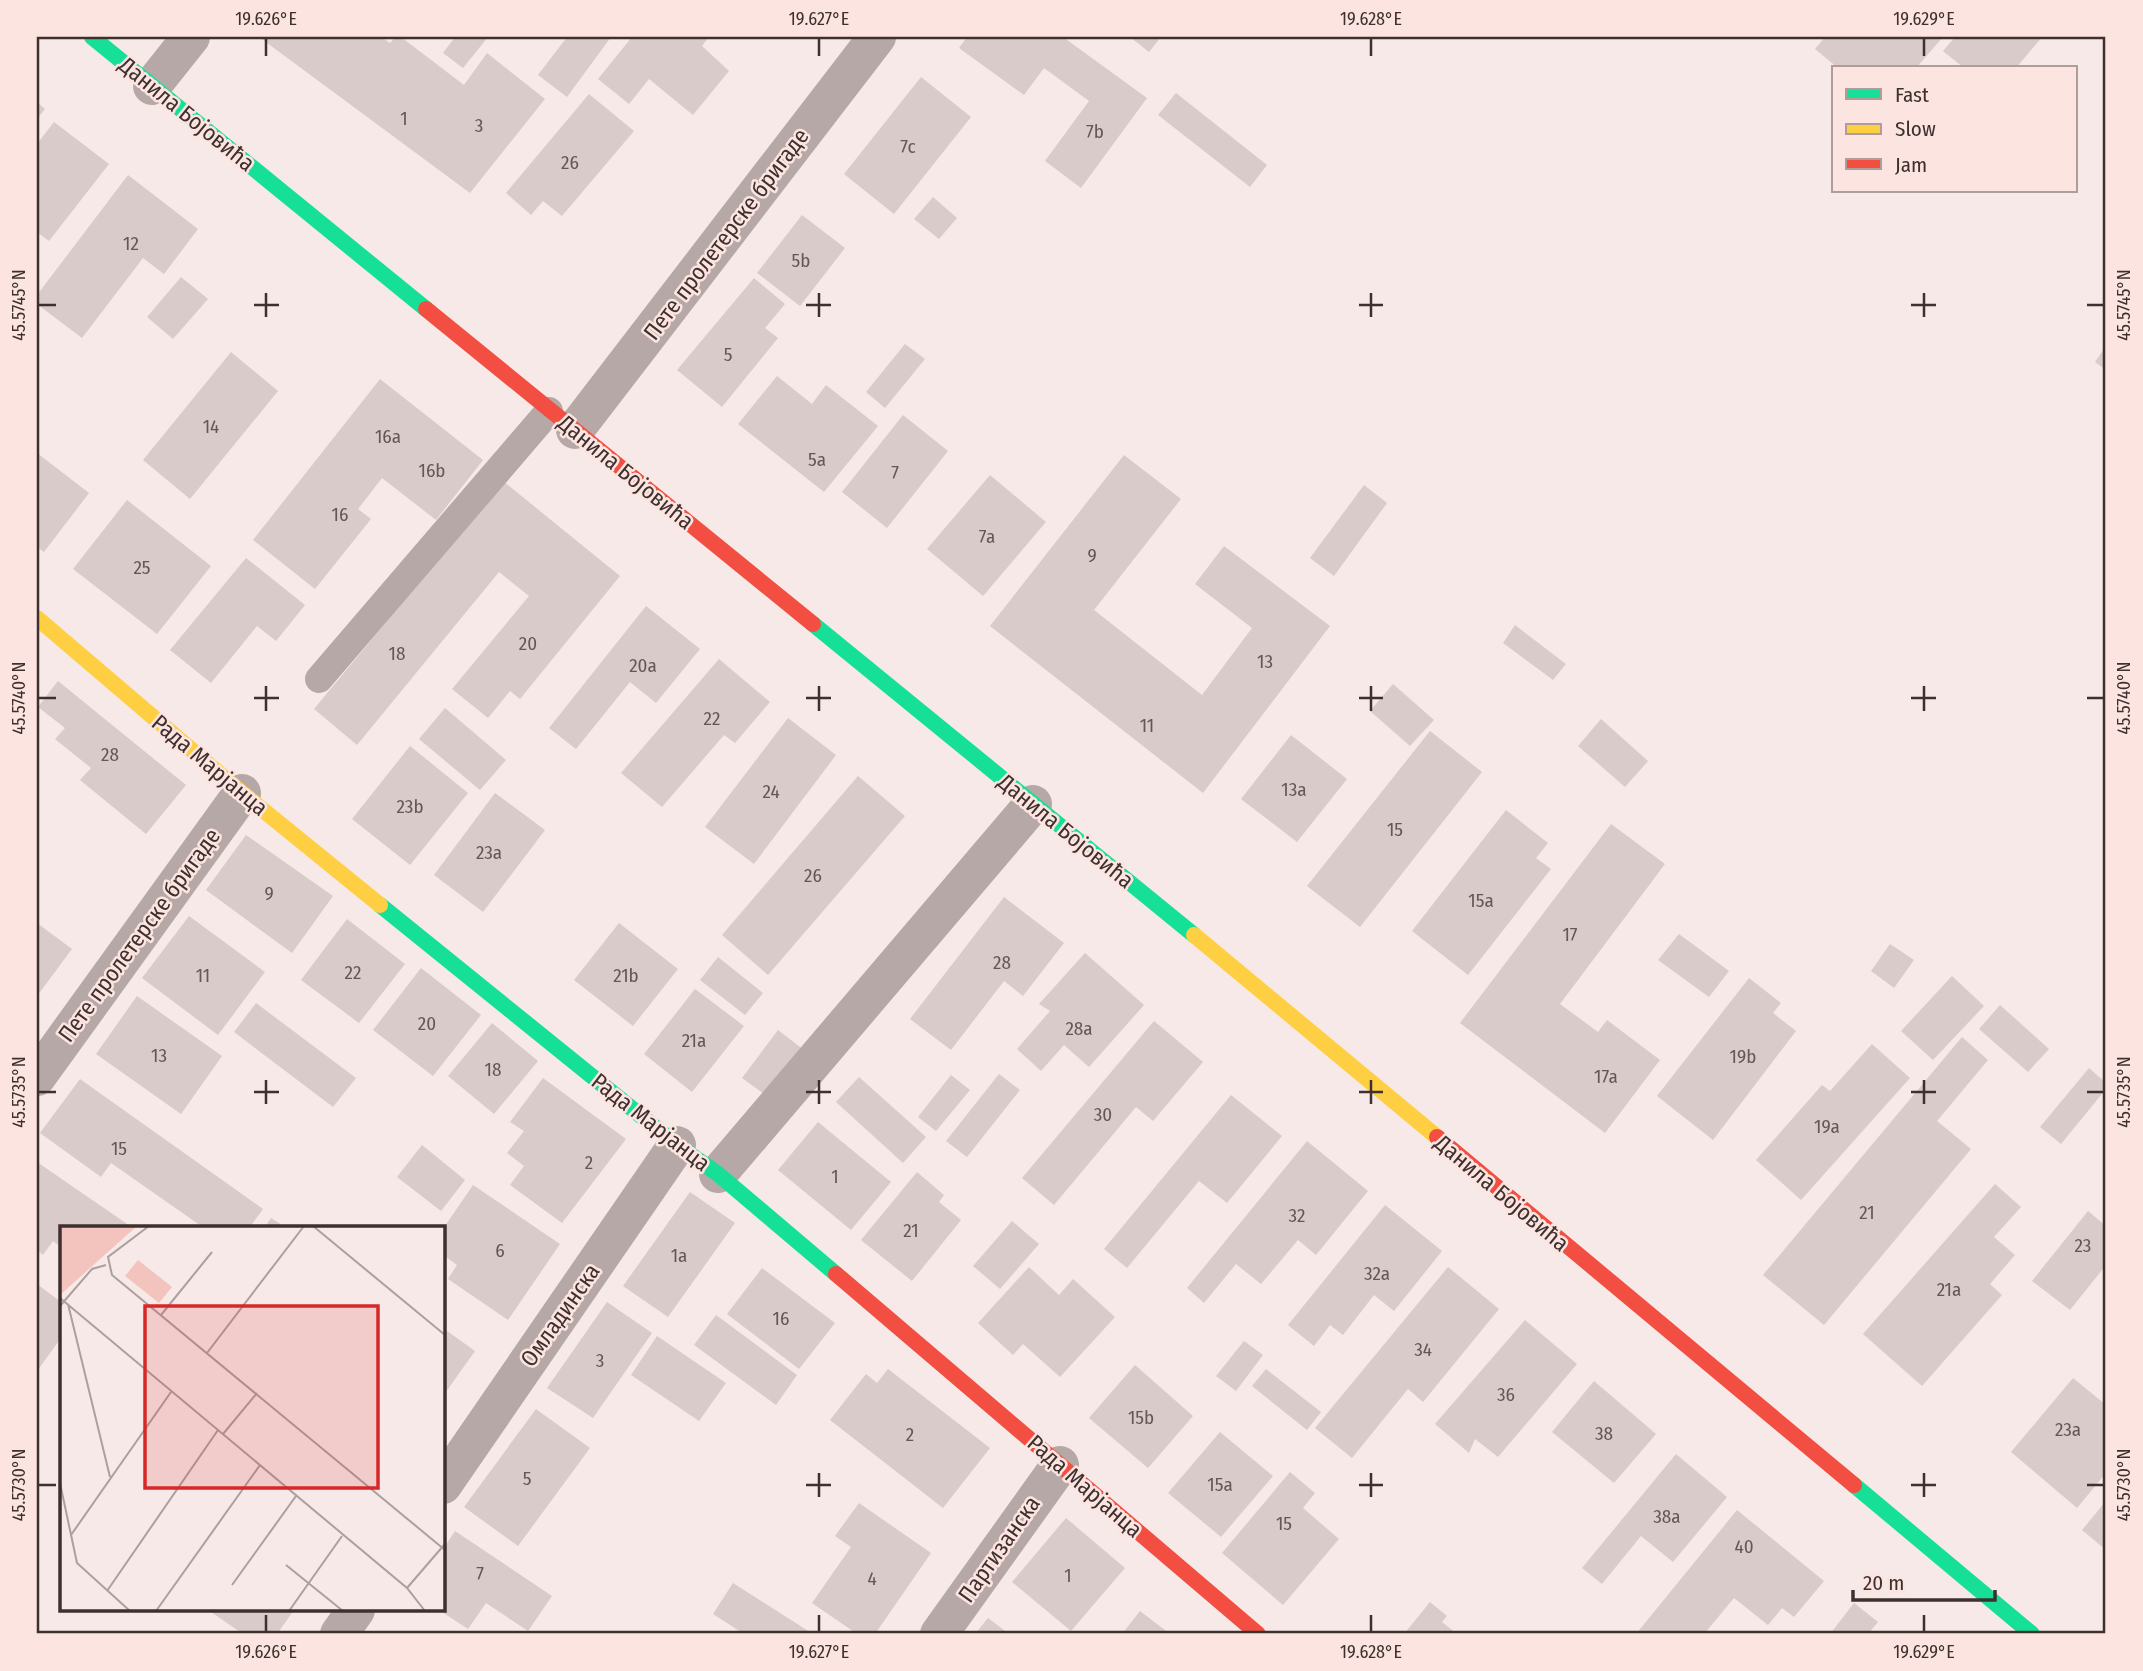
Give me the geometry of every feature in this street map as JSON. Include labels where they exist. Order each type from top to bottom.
[{"type":"main road","name":"Данила Бојовића","points":[[92,37],[1211,949],[2032,1634]]},
{"type":"main road","name":"Рада Марјанца","points":[[37,618],[242,793],[677,1145],[718,1174],[1258,1634]]},
{"type":"street","points":[[152,86],[191,37]]},
{"type":"street","name":"Пете пролетерске бригаде","points":[[562,420],[877,37]]},
{"type":"street","name":"Пете пролетерске бригаде","points":[[37,1077],[242,793]]},
{"type":"street","points":[[718,1174],[1033,804]]},
{"type":"street","name":"Омладинска","points":[[444,1484],[677,1145]]},
{"type":"street","name":"Партизанска","points":[[939,1634],[1060,1465]]},
{"type":"street","points":[[339,1634],[355,1612]]},
{"type":"lane","points":[[319,679],[562,420]]},
{"type":"building","points":[[259,37],[381,37],[390,43],[395,37],[401,37],[464,85],[487,53],[545,99],[470,193]]},
{"type":"building","points":[[455,37],[488,37],[463,68],[443,53]]},
{"type":"building","points":[[567,37],[611,37],[567,97],[538,75]]},
{"type":"building","points":[[632,37],[709,37],[702,46],[729,71],[693,115],[649,79],[629,104],[598,79]]},
{"type":"building","points":[[967,37],[1063,37],[1147,98],[1081,188],[1045,161],[1089,101],[1044,68],[1024,95],[959,48]]},
{"type":"building","points":[[1130,37],[1161,37],[1149,52]]},
{"type":"building","points":[[1825,37],[1943,37],[1918,66],[1836,66],[1815,49]]},
{"type":"building","points":[[1955,37],[2042,37],[2018,66],[1962,66],[1943,51]]},
{"type":"building","points":[[921,77],[971,117],[894,214],[844,174]]},
{"type":"building","points":[[1176,93],[1267,165],[1250,187],[1158,115]]},
{"type":"building","points":[[589,94],[634,131],[562,216],[543,201],[531,215],[506,193]]},
{"type":"building","points":[[37,102],[45,109],[37,119]]},
{"type":"building","points":[[54,122],[109,164],[49,241],[37,232],[37,144]]},
{"type":"building","points":[[128,175],[198,229],[164,274],[143,258],[82,338],[37,304],[37,295]]},
{"type":"building","points":[[933,197],[957,218],[939,239],[914,219]]},
{"type":"building","points":[[802,215],[845,248],[800,306],[757,273]]},
{"type":"building","points":[[181,277],[208,299],[173,339],[147,317]]},
{"type":"building","points":[[754,278],[785,304],[765,328],[778,338],[722,407],[677,370]]},
{"type":"building","points":[[905,344],[925,359],[885,408],[866,392]]},
{"type":"building","points":[[2106,346],[2106,370],[2095,362]]},
{"type":"building","points":[[231,352],[278,391],[190,499],[143,460]]},
{"type":"building","points":[[777,376],[812,404],[826,385],[878,426],[824,492],[738,424]]},
{"type":"building","points":[[380,379],[483,460],[436,520],[382,478],[358,509],[371,519],[315,589],[253,540]]},
{"type":"building","points":[[903,415],[948,451],[887,528],[842,492]]},
{"type":"building","points":[[37,453],[89,493],[44,552],[37,547]]},
{"type":"building","points":[[1124,455],[1181,499],[1094,610],[1202,695],[1252,628],[1195,584],[1224,546],[1330,626],[1203,793],[990,626]]},
{"type":"building","points":[[990,475],[1046,522],[983,596],[927,549]]},
{"type":"building","points":[[503,481],[620,576],[520,699],[510,691],[488,718],[452,689],[529,596],[499,572],[357,745],[314,709]]},
{"type":"building","points":[[1364,485],[1387,503],[1334,576],[1310,558]]},
{"type":"building","points":[[127,500],[211,566],[157,634],[73,569]]},
{"type":"building","points":[[246,558],[305,605],[276,641],[257,626],[211,683],[170,650]]},
{"type":"building","points":[[646,606],[700,649],[656,703],[630,682],[576,749],[549,728]]},
{"type":"building","points":[[1515,625],[1566,664],[1553,680],[1503,643]]},
{"type":"building","points":[[719,659],[770,702],[735,743],[724,735],[662,807],[621,773]]},
{"type":"building","points":[[58,681],[186,785],[146,834],[80,780],[91,768],[55,739],[65,728],[38,707]]},
{"type":"building","points":[[1393,684],[1434,720],[1410,746],[1370,711]]},
{"type":"building","points":[[445,708],[506,760],[480,790],[419,739]]},
{"type":"building","points":[[788,718],[836,755],[754,864],[705,827]]},
{"type":"building","points":[[1601,719],[1648,761],[1625,787],[1578,746]]},
{"type":"building","points":[[1430,731],[1482,772],[1360,927],[1307,886]]},
{"type":"building","points":[[1291,735],[1347,779],[1297,842],[1241,799]]},
{"type":"building","points":[[410,746],[468,793],[410,865],[352,819]]},
{"type":"building","points":[[858,776],[905,816],[768,975],[722,935]]},
{"type":"building","points":[[495,793],[545,830],[483,912],[434,875]]},
{"type":"building","points":[[1506,810],[1548,843],[1536,858],[1551,869],[1468,975],[1412,931]]},
{"type":"building","points":[[1611,824],[1665,864],[1560,1004],[1598,1032],[1607,1020],[1660,1060],[1605,1133],[1460,1023]]},
{"type":"building","points":[[246,835],[333,896],[292,953],[206,890]]},
{"type":"building","points":[[1004,897],[1064,943],[1023,996],[1004,981],[951,1050],[910,1019]]},
{"type":"building","points":[[189,916],[265,972],[218,1035],[142,978]]},
{"type":"building","points":[[347,919],[405,964],[359,1023],[301,980]]},
{"type":"building","points":[[37,923],[72,949],[37,996]]},
{"type":"building","points":[[619,923],[678,969],[633,1026],[574,980]]},
{"type":"building","points":[[1679,934],[1729,971],[1709,997],[1658,960]]},
{"type":"building","points":[[1890,944],[1914,960],[1894,988],[1871,971]]},
{"type":"building","points":[[1085,953],[1144,1005],[1089,1067],[1064,1045],[1041,1071],[1017,1049],[1050,1011],[1039,1004]]},
{"type":"building","points":[[718,957],[763,993],[745,1015],[700,980]]},
{"type":"building","points":[[421,968],[481,1015],[433,1076],[373,1030]]},
{"type":"building","points":[[1952,976],[1984,1006],[1933,1060],[1901,1031]]},
{"type":"building","points":[[1749,978],[1781,1003],[1773,1013],[1796,1031],[1713,1140],[1657,1096]]},
{"type":"building","points":[[695,989],[744,1026],[692,1092],[644,1054]]},
{"type":"building","points":[[137,996],[222,1056],[181,1114],[96,1054]]},
{"type":"building","points":[[256,1003],[356,1078],[333,1107],[234,1032]]},
{"type":"building","points":[[2000,1005],[2049,1049],[2028,1072],[1979,1029]]},
{"type":"building","points":[[1154,1021],[1203,1062],[1153,1121],[1136,1107],[1054,1205],[1022,1178]]},
{"type":"building","points":[[492,1023],[538,1061],[494,1114],[448,1076]]},
{"type":"building","points":[[778,1030],[804,1050],[768,1097],[742,1078]]},
{"type":"building","points":[[1962,1037],[1988,1060],[1937,1121],[1971,1149],[1824,1325],[1763,1275]]},
{"type":"building","points":[[1872,1044],[1910,1078],[1801,1200],[1756,1160],[1822,1085],[1830,1091]]},
{"type":"building","points":[[2089,1068],[2106,1083],[2106,1089],[2061,1144],[2040,1127]]},
{"type":"building","points":[[999,1074],[1020,1090],[967,1157],[946,1141]]},
{"type":"building","points":[[951,1075],[970,1090],[936,1131],[918,1117]]},
{"type":"building","points":[[859,1077],[926,1137],[903,1163],[836,1102]]},
{"type":"building","points":[[543,1078],[626,1139],[562,1223],[510,1185],[524,1166],[507,1153],[524,1131],[510,1122]]},
{"type":"building","points":[[80,1079],[263,1209],[250,1226],[201,1226],[111,1163],[101,1177],[40,1133]]},
{"type":"building","points":[[1231,1095],[1282,1136],[1227,1203],[1199,1181],[1127,1268],[1104,1249]]},
{"type":"building","points":[[818,1122],[891,1182],[851,1230],[778,1170]]},
{"type":"building","points":[[1307,1141],[1368,1191],[1316,1255],[1298,1240],[1261,1284],[1236,1264],[1204,1303],[1187,1288]]},
{"type":"building","points":[[422,1145],[465,1180],[441,1211],[397,1177]]},
{"type":"building","points":[[37,1162],[130,1226],[60,1226],[60,1246],[53,1241],[43,1255],[37,1250]]},
{"type":"building","points":[[917,1172],[944,1195],[939,1202],[961,1220],[912,1281],[861,1240]]},
{"type":"building","points":[[1995,1184],[2021,1207],[1994,1237],[2015,1255],[1990,1284],[2002,1295],[1922,1386],[1863,1334]]},
{"type":"building","points":[[473,1185],[560,1244],[508,1320],[448,1279],[457,1265],[444,1256],[444,1228]]},
{"type":"building","points":[[690,1192],[735,1223],[668,1317],[623,1286]]},
{"type":"building","points":[[1385,1205],[1442,1251],[1394,1311],[1374,1295],[1343,1335],[1330,1325],[1314,1346],[1288,1325]]},
{"type":"building","points":[[2088,1211],[2106,1226],[2106,1265],[2070,1310],[2032,1281]]},
{"type":"building","points":[[271,1218],[284,1226],[265,1226]]},
{"type":"building","points":[[1012,1221],[1039,1244],[1000,1289],[973,1266]]},
{"type":"building","points":[[1029,1267],[1059,1295],[1073,1279],[1115,1317],[1060,1377],[1023,1344],[1013,1355],[978,1323]]},
{"type":"building","points":[[1448,1267],[1499,1309],[1423,1402],[1408,1389],[1352,1458],[1315,1428]]},
{"type":"building","points":[[762,1268],[835,1323],[799,1369],[727,1314]]},
{"type":"building","points":[[37,1284],[60,1301],[60,1339],[37,1371]]},
{"type":"building","points":[[607,1302],[652,1333],[593,1418],[547,1388]]},
{"type":"building","points":[[716,1315],[797,1375],[776,1405],[694,1345]]},
{"type":"building","points":[[1525,1320],[1577,1364],[1498,1457],[1475,1439],[1469,1453],[1435,1424]]},
{"type":"building","points":[[444,1329],[475,1351],[444,1395]]},
{"type":"building","points":[[657,1336],[726,1383],[699,1421],[631,1375]]},
{"type":"building","points":[[1244,1341],[1263,1355],[1236,1391],[1216,1376]]},
{"type":"building","points":[[1135,1365],[1193,1416],[1148,1468],[1089,1418]]},
{"type":"building","points":[[888,1369],[990,1448],[943,1508],[830,1420],[866,1374],[877,1383]]},
{"type":"building","points":[[1266,1369],[1321,1412],[1307,1430],[1252,1386]]},
{"type":"building","points":[[2073,1378],[2106,1405],[2106,1473],[2077,1508],[2011,1452]]},
{"type":"building","points":[[1594,1381],[1656,1434],[1614,1483],[1552,1432]]},
{"type":"building","points":[[536,1409],[590,1448],[518,1546],[464,1507]]},
{"type":"building","points":[[1220,1432],[1273,1476],[1221,1537],[1168,1493]]},
{"type":"building","points":[[1676,1454],[1727,1497],[1673,1562],[1641,1536],[1602,1584],[1582,1568]]},
{"type":"building","points":[[1290,1472],[1315,1493],[1303,1508],[1339,1539],[1283,1605],[1222,1553]]},
{"type":"building","points":[[2106,1501],[2106,1550],[2082,1530]]},
{"type":"building","points":[[859,1503],[931,1553],[875,1634],[857,1634],[812,1603],[851,1547],[835,1536]]},
{"type":"building","points":[[1737,1510],[1824,1581],[1794,1617],[1782,1608],[1768,1625],[1734,1598],[1704,1634],[1636,1634]]},
{"type":"building","points":[[1066,1518],[1125,1568],[1071,1631],[1012,1582]]},
{"type":"building","points":[[455,1531],[552,1596],[528,1631],[486,1603],[468,1629],[442,1612],[444,1548]]},
{"type":"building","points":[[733,1583],[813,1634],[744,1634],[713,1614]]},
{"type":"building","points":[[1430,1602],[1447,1616],[1442,1622],[1457,1634],[1404,1634]]},
{"type":"building","points":[[1854,1603],[1878,1622],[1868,1634],[1830,1634]]},
{"type":"building","points":[[1140,1611],[1170,1634],[1122,1634]]},
{"type":"building","points":[[211,1612],[293,1612],[277,1634],[243,1634]]},
{"type":"building","points":[[988,1618],[1009,1634],[975,1634]]},
{"type":"traffic: fast","points":[[92,37],[426,309]]},
{"type":"traffic: fast","points":[[813,624],[1194,935]]},
{"type":"traffic: fast","points":[[380,905],[677,1145],[718,1174],[836,1274]]},
{"type":"traffic: fast","points":[[1854,1485],[2032,1634]]},
{"type":"traffic: slow","points":[[37,618],[242,793],[380,905]]},
{"type":"traffic: slow","points":[[1194,935],[1437,1137]]},
{"type":"traffic: jam","points":[[426,309],[813,624]]},
{"type":"traffic: jam","points":[[1437,1137],[1854,1485]]},
{"type":"traffic: jam","points":[[836,1274],[1258,1634]]}]
